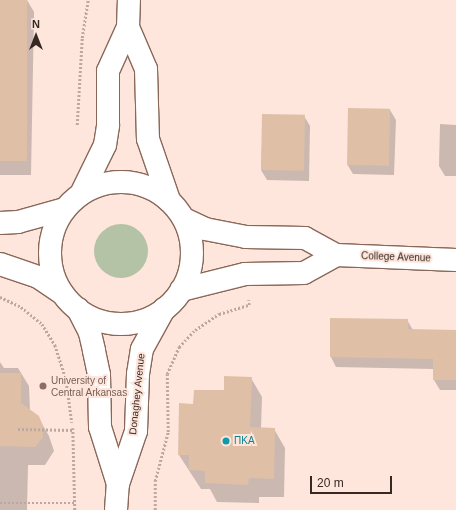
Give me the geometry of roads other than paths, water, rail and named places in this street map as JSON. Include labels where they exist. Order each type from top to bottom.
[{"type":"street","points":[[81,194],[105,145],[108,125],[108,71],[128,27],[129,0]]},
{"type":"street","points":[[128,27],[146,69],[148,139],[169,200]]},
{"type":"street","points":[[0,264],[38,277],[62,293],[78,309],[98,319],[121,324],[137,322],[165,308],[181,290],[188,277],[192,248],[184,219],[169,200],[156,191],[126,182],[95,187],[81,194],[65,209],[52,236],[50,250],[51,265],[62,293]]},
{"type":"street","points":[[0,223],[18,222],[65,209]]},
{"type":"street","name":"College Avenue","points":[[184,219],[206,229],[246,237],[305,238],[336,255],[456,260]]},
{"type":"street","points":[[181,290],[245,274],[304,273],[336,255]]},
{"type":"street","name":"Donaghey Avenue","points":[[116,510],[118,484],[136,431],[138,374],[142,349],[165,308]]},
{"type":"street","name":"Donaghey Avenue","points":[[78,309],[90,333],[99,375],[100,427],[118,484]]},
{"type":"place","name":"University of Central Arkansas","points":[[43,386]]},
{"type":"place","name":"ΠΚΑ","points":[[226,441]]}]
